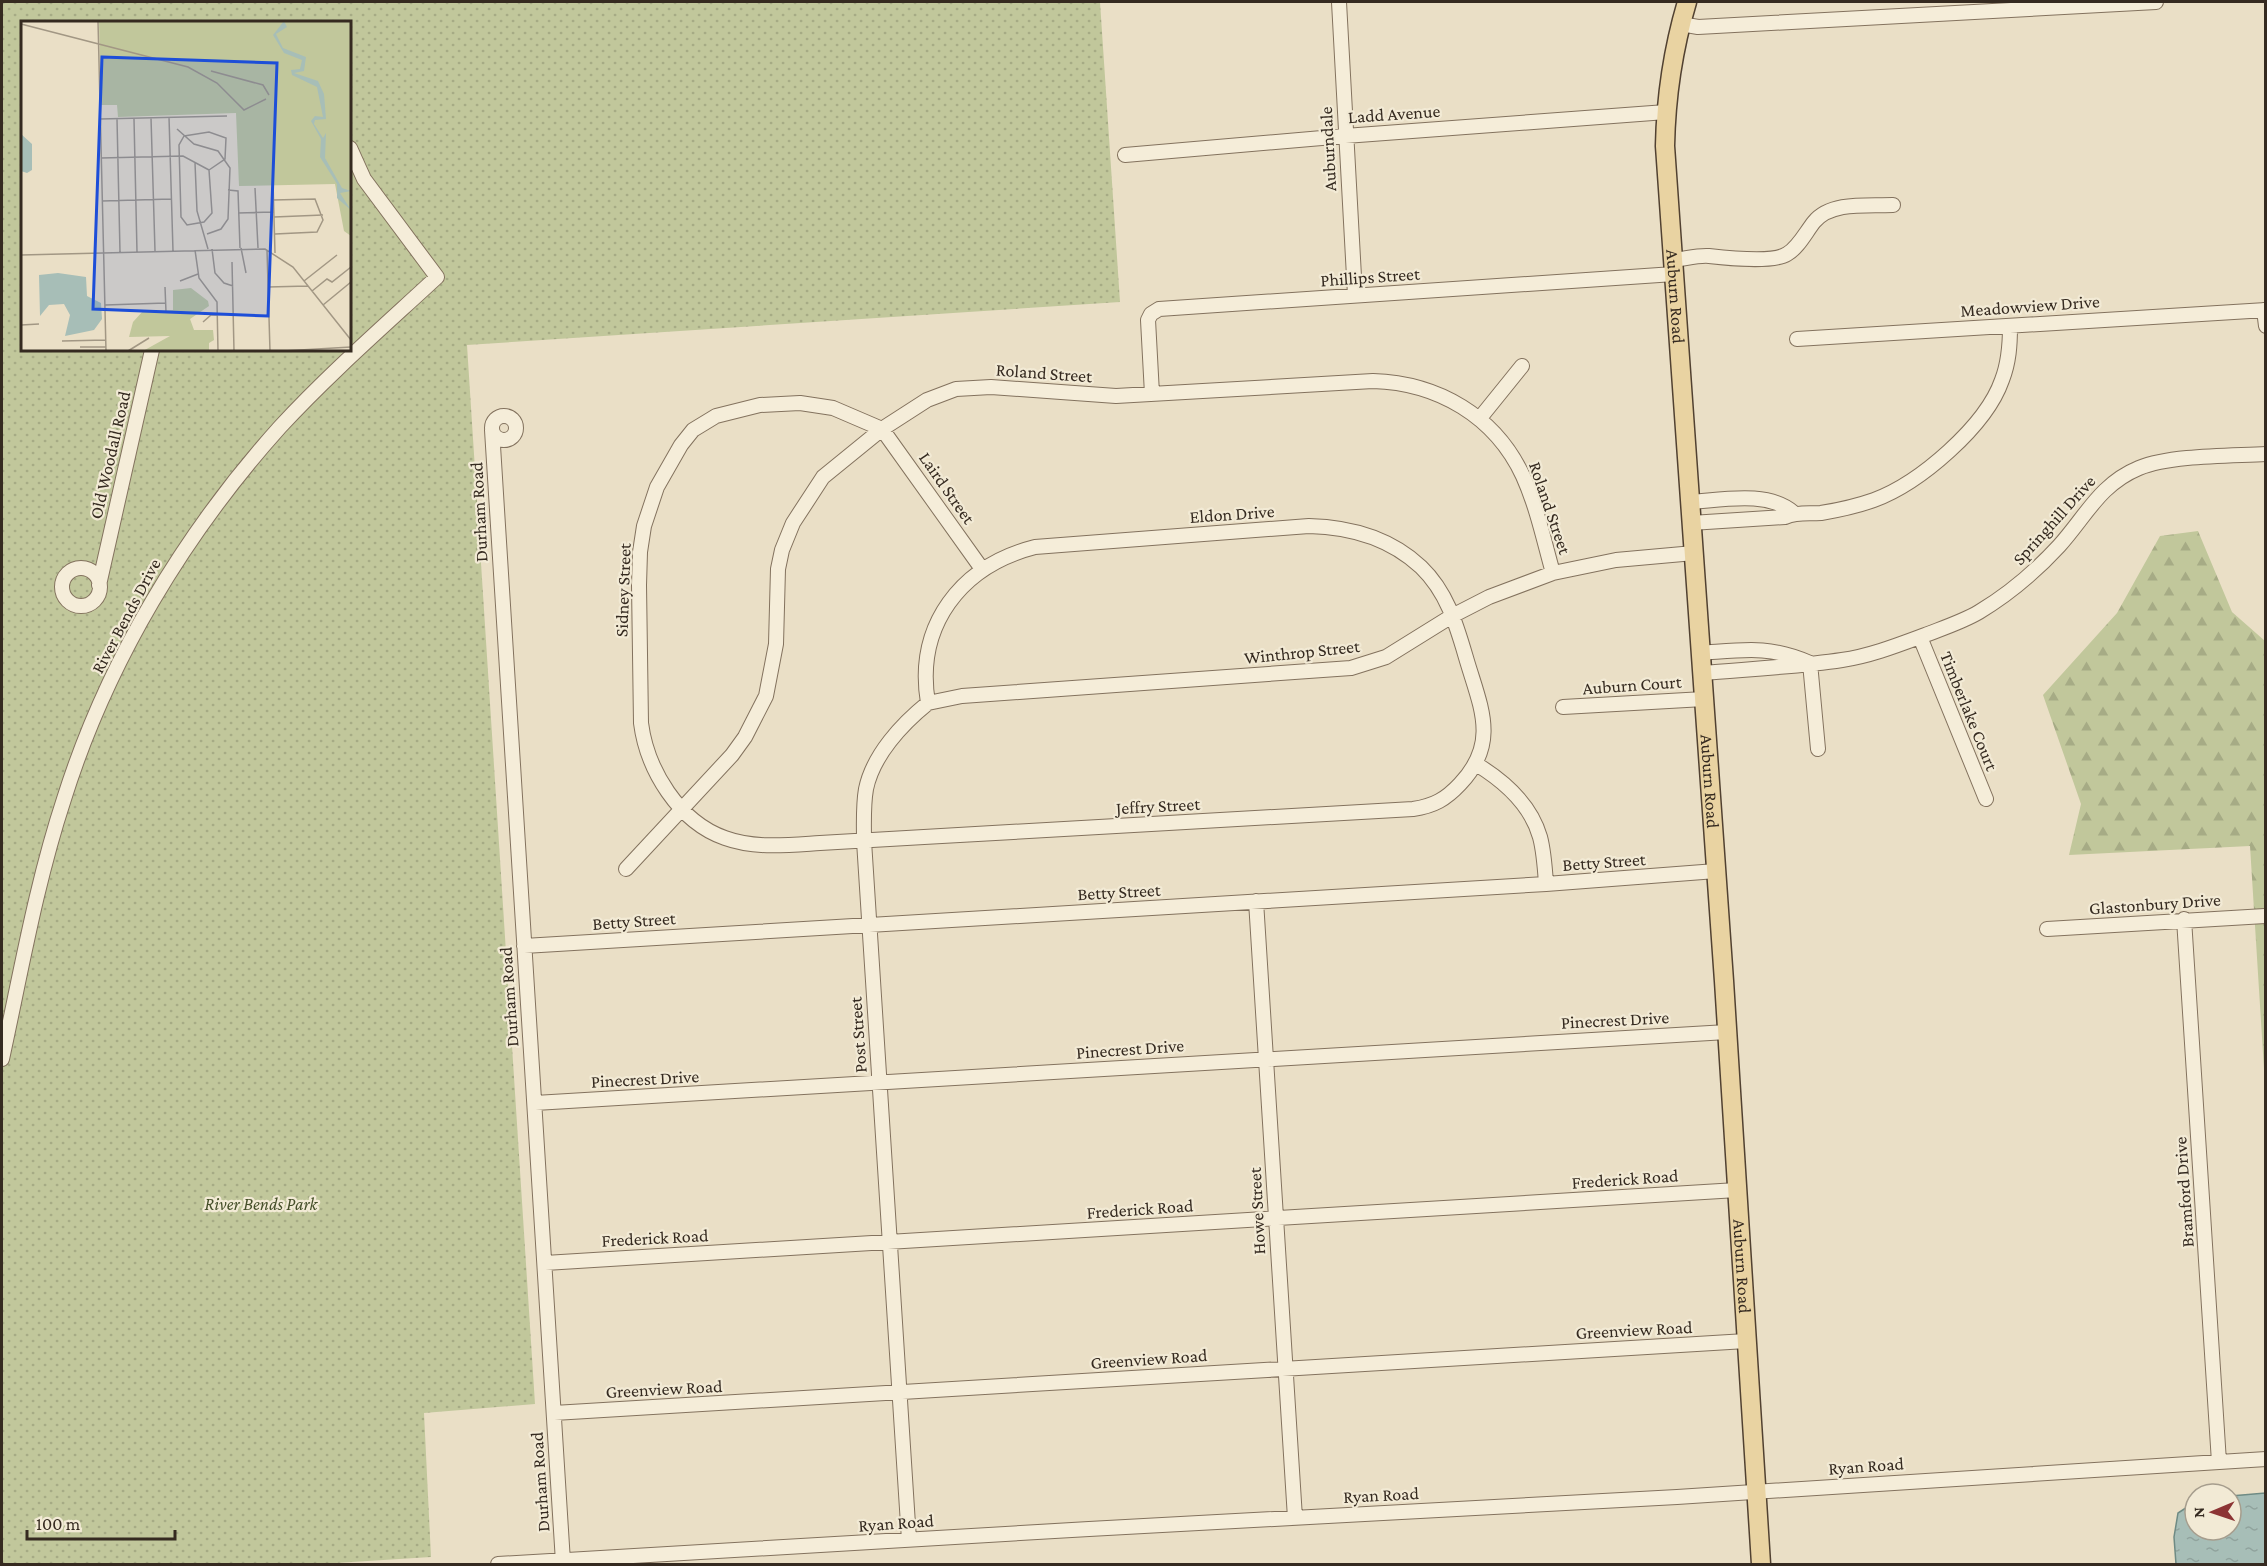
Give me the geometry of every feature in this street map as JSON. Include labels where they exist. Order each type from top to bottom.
[{"type":"main road","name":"Auburn Road","points":[[1687,2],[1671,66],[1665,146],[1727,1032],[1761,1564]]},
{"type":"street","name":"Auburndale","points":[[1339,2],[1355,295]]},
{"type":"street","points":[[1681,24],[1698,27],[2015,6],[2157,2]]},
{"type":"street","name":"Ladd Avenue","points":[[1125,155],[1666,112]]},
{"type":"street","name":"River Bends Drive","points":[[2,1059],[48,850],[64,797],[97,711],[154,599],[201,525],[281,426],[345,362],[437,277],[364,179],[351,150]]},
{"type":"street","name":"Phillips Street","points":[[1152,394],[1148,320],[1151,314],[1159,309],[1355,295],[1673,267],[1708,256],[1726,260],[1778,257],[1787,255],[1816,219],[1827,211],[1836,208],[1893,205]]},
{"type":"street","points":[[2265,310],[2265,326]]},
{"type":"street","name":"Meadowview Drive","points":[[1797,339],[2265,310]]},
{"type":"street","points":[[1691,523],[1785,517],[1794,513],[1833,511],[1876,499],[1927,470],[1946,454],[1982,413],[1997,390],[2008,363],[2010,326]]},
{"type":"street","name":"Old Woodall Road","points":[[96,570],[78,568],[67,573],[62,585],[65,597],[75,605],[87,604],[96,597],[99,585],[96,570],[152,351]]},
{"type":"street","points":[[1480,418],[1522,366]]},
{"type":"street","name":"Roland Street","points":[[626,869],[739,746],[756,718],[766,696],[777,644],[778,569],[782,550],[793,523],[823,477],[882,429],[927,400],[956,389],[991,387],[1116,396],[1392,381],[1435,392],[1480,418],[1505,445],[1525,479],[1553,573]]},
{"type":"street","name":"Sidney Street","points":[[681,808],[661,783],[650,762],[643,742],[641,723],[640,552],[650,505],[663,474],[693,430],[716,416],[741,408],[782,403],[818,405],[846,412],[882,429]]},
{"type":"street","points":[[492,430],[498,439],[510,439],[515,434],[516,425],[508,416],[496,419],[492,430],[494,450]]},
{"type":"street","name":"Laird Street","points":[[882,429],[982,569]]},
{"type":"street","name":"Durham Road","points":[[510,439],[494,450],[563,1562]]},
{"type":"street","name":"Springhill Drive","points":[[1702,673],[1843,660],[1873,653],[1920,637],[1976,613],[2030,575],[2061,543],[2099,495],[2125,475],[2140,467],[2168,460],[2265,454]]},
{"type":"street","points":[[1690,502],[1767,500],[1786,506],[1794,513]]},
{"type":"street","name":"Eldon Drive","points":[[982,569],[1020,550],[1054,544],[1331,526],[1380,539],[1413,560],[1439,588],[1452,616]]},
{"type":"street","name":"Winthrop Street","points":[[928,703],[962,696],[1351,668],[1371,663],[1399,651],[1452,616],[1489,597],[1553,573],[1616,560],[1694,553]]},
{"type":"street","points":[[928,703],[925,686],[932,633],[940,615],[950,601],[982,569]]},
{"type":"street","name":"Jeffry Street","points":[[681,808],[705,828],[722,837],[743,843],[770,846],[1413,809],[1431,806],[1445,798],[1465,779],[1476,764],[1483,748],[1483,715],[1452,616]]},
{"type":"street","name":"Timberlake Court","points":[[1920,637],[1986,799]]},
{"type":"street","name":"Springhill Drive","points":[[1701,652],[1767,649],[1789,654],[1810,663]]},
{"type":"street","points":[[1810,663],[1818,749]]},
{"type":"street","name":"Auburn Court","points":[[1563,707],[1704,699]]},
{"type":"street","name":"Post Street","points":[[909,1540],[869,925],[864,809],[866,788],[881,755],[913,716],[928,703]]},
{"type":"street","points":[[1476,764],[1508,788],[1524,805],[1534,822],[1542,846],[1546,884]]},
{"type":"street","name":"Betty Street","points":[[524,946],[1546,884],[1716,871]]},
{"type":"street","name":"Howe Street","points":[[1256,902],[1294,1518]]},
{"type":"street","name":"Glastonbury Drive","points":[[2047,929],[2184,919],[2265,916]]},
{"type":"street","name":"Bramford Drive","points":[[2184,919],[2219,1462]]},
{"type":"street","name":"Pinecrest Drive","points":[[535,1103],[1727,1032]]},
{"type":"street","name":"Frederick Road","points":[[545,1263],[1737,1190]]},
{"type":"street","name":"Greenview Road","points":[[554,1413],[1746,1341]]},
{"type":"street","name":"Ryan Road","points":[[498,1564],[563,1562],[2265,1459]]},
{"type":"green space","name":"River Bends Park","points":[[2,2],[1100,2],[1120,302],[467,345],[535,1404],[424,1413],[431,1557],[320,1564],[2,1564]]},
{"type":"green space","points":[[2198,531],[2232,612],[2265,641],[2265,1085],[2250,846],[2069,855],[2081,804],[2043,695],[2117,613],[2160,536]]},
{"type":"water","points":[[2265,1493],[2265,1564],[2176,1564],[2174,1537],[2178,1513],[2183,1510],[2183,1542],[2243,1542],[2243,1495]]}]
